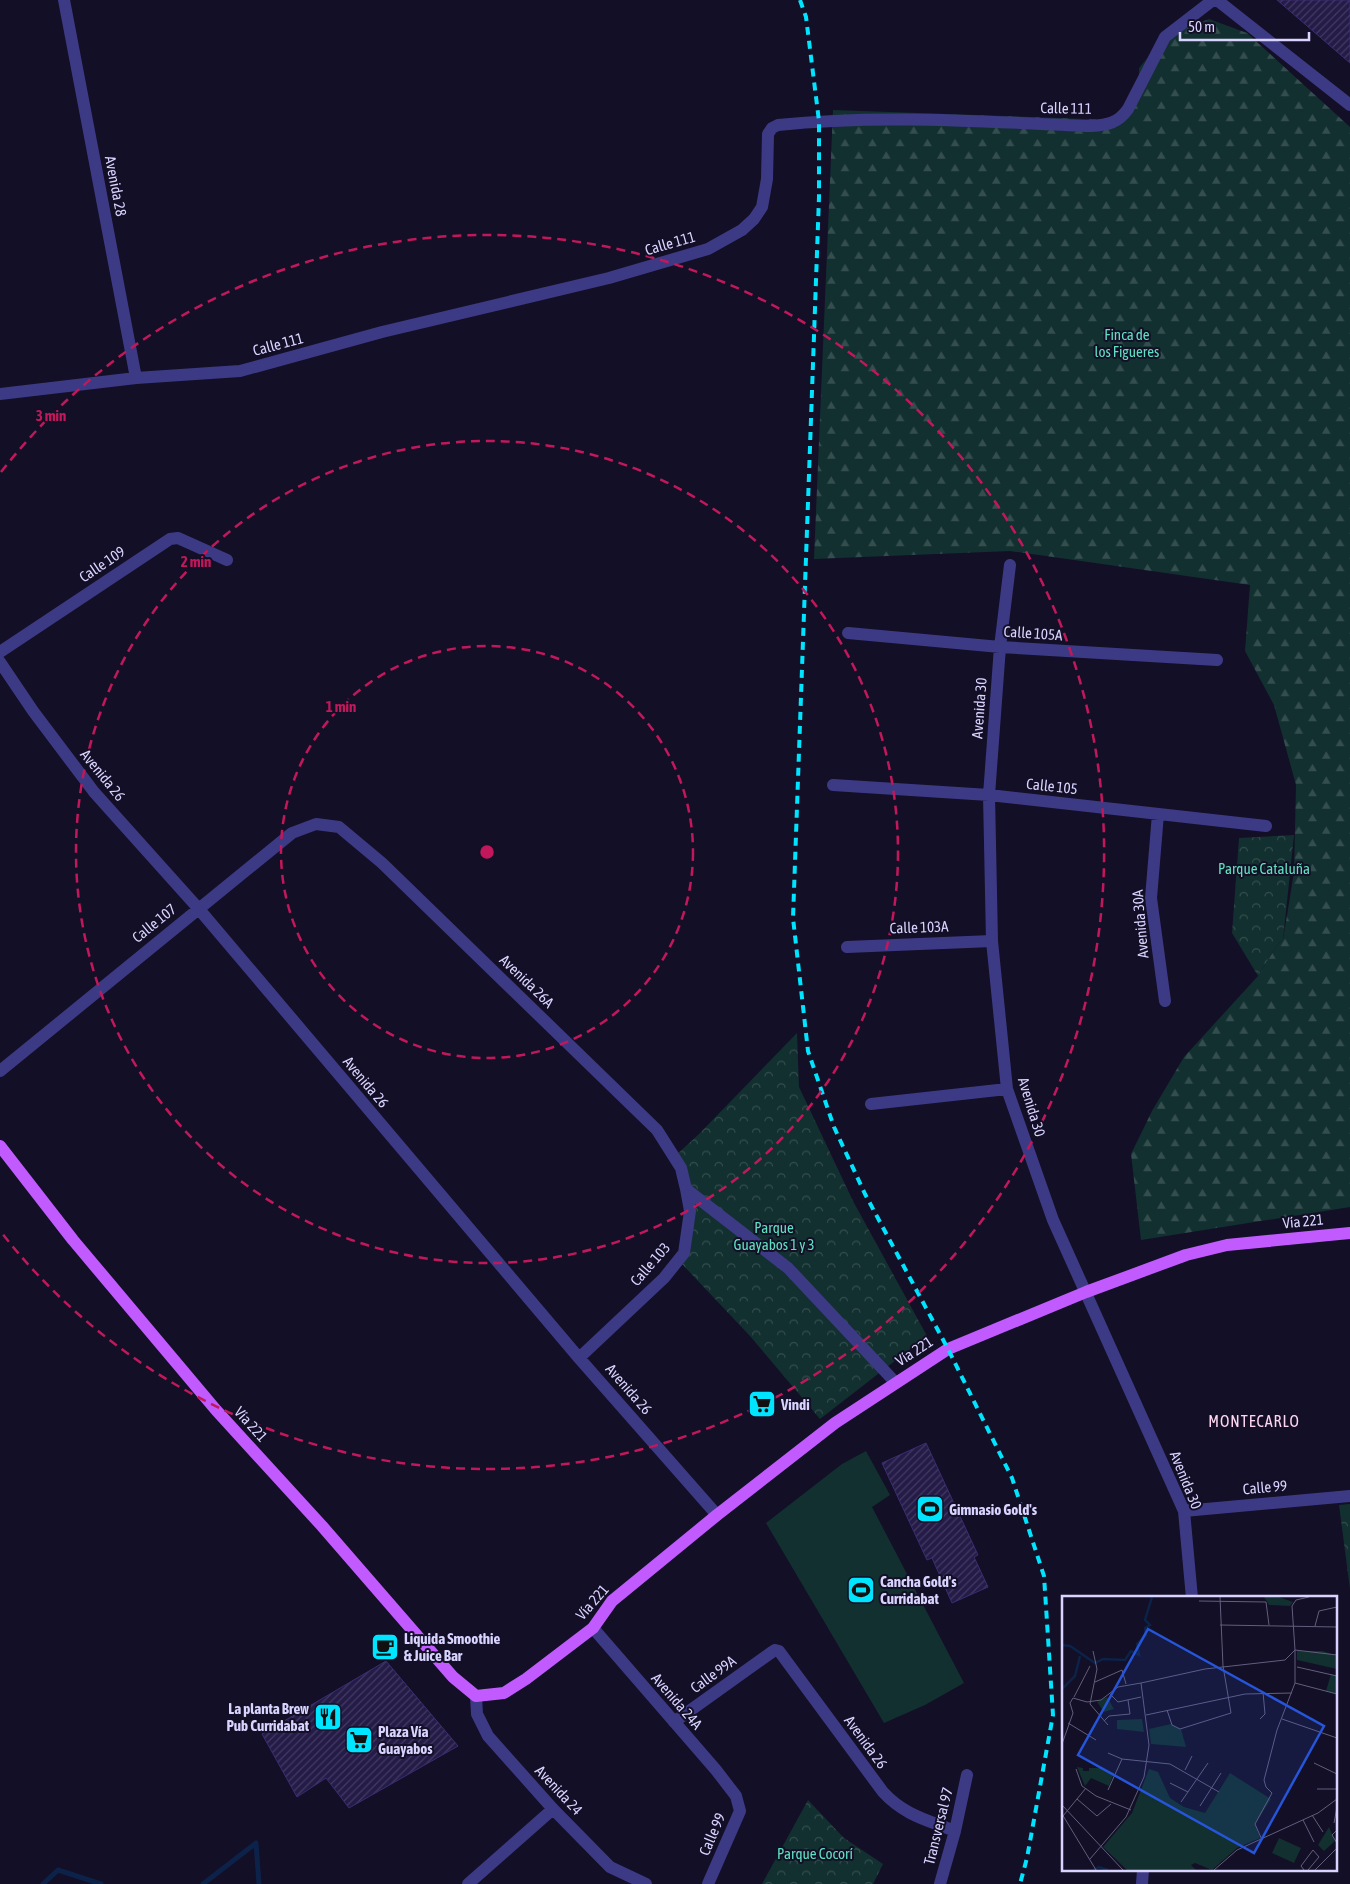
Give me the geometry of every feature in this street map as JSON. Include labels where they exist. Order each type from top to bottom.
[{"type":"main road","name":"Vía 221","points":[[0,1146],[73,1240],[216,1410],[322,1526],[453,1677],[476,1696],[504,1693],[526,1679],[593,1628],[612,1601],[717,1515],[836,1423],[895,1382],[948,1349],[1086,1292],[1186,1255],[1227,1245],[1350,1233]]},
{"type":"street","name":"Avenida 28","points":[[64,0],[136,378]]},
{"type":"street","name":"Calle 111","points":[[0,394],[136,378],[240,371],[382,332],[609,278],[708,249],[742,230],[754,219],[762,207],[767,179],[768,134],[772,128],[778,125],[820,121],[885,120],[1091,126],[1110,124],[1121,118],[1128,109],[1165,37],[1213,0]]},
{"type":"street","points":[[1217,0],[1350,105]]},
{"type":"street","name":"Calle 109","points":[[0,652],[170,539],[178,538],[227,560]]},
{"type":"street","name":"Avenida 30","points":[[1010,565],[1000,647],[990,795],[992,941],[1007,1089],[1053,1220],[1184,1511],[1192,1596]]},
{"type":"street","name":"Calle 105A","points":[[848,633],[1000,647],[1217,660]]},
{"type":"street","name":"Avenida 26","points":[[0,662],[33,711],[94,792],[198,908],[579,1358],[717,1515]]},
{"type":"street","name":"Calle 105","points":[[833,785],[990,795],[1266,826]]},
{"type":"street","name":"Avenida 30A","points":[[1158,814],[1151,898],[1164,1001]]},
{"type":"street","name":"Calle 107","points":[[0,1071],[292,833],[316,824],[339,826]]},
{"type":"street","name":"Avenida 26A","points":[[339,826],[382,863],[656,1130],[681,1168]]},
{"type":"street","name":"Calle 103A","points":[[847,946],[992,941]]},
{"type":"street","points":[[871,1104],[1007,1089]]},
{"type":"street","name":"Calle 103","points":[[579,1358],[664,1278],[684,1254],[690,1211],[681,1168]]},
{"type":"street","points":[[686,1189],[788,1268],[895,1382]]},
{"type":"street","name":"Calle 99","points":[[1184,1511],[1350,1496]]},
{"type":"street","name":"Avenida 24A","points":[[593,1628],[716,1770],[736,1796]]},
{"type":"street","name":"Avenida 26","points":[[772,1652],[779,1651],[893,1803],[904,1811],[955,1831]]},
{"type":"street","name":"Calle 99A","points":[[674,1722],[772,1652]]},
{"type":"street","name":"Avenida 24","points":[[476,1696],[477,1714],[488,1736],[553,1809],[610,1867],[646,1884]]},
{"type":"street","name":"Transversal 97","points":[[940,1884],[955,1831],[967,1775]]},
{"type":"street","name":"Calle 99","points":[[708,1884],[740,1811],[736,1796]]},
{"type":"street","points":[[468,1884],[553,1809]]},
{"type":"green space","name":"Finca de los Figueres","points":[[1209,19],[1247,33],[1350,127],[1350,1207],[1141,1240],[1131,1154],[1152,1111],[1184,1057],[1258,976],[1278,944],[1283,940],[1294,872],[1296,785],[1274,705],[1245,651],[1250,585],[1010,551],[814,559],[833,110],[1113,120],[1139,99],[1139,68],[1166,36]]},
{"type":"green space","name":"Parque Cataluña","points":[[1294,835],[1283,940],[1278,944],[1258,976],[1232,933],[1239,838]]},
{"type":"green space","name":"Parque Guayabos 1 y 3","points":[[797,1033],[799,1087],[853,1201],[927,1336],[820,1419],[750,1336],[681,1263],[689,1218],[674,1157],[699,1134]]},
{"type":"green space","name":"Cancha Gold's Curridabat","points":[[866,1451],[890,1495],[872,1507],[964,1683],[925,1705],[884,1723],[766,1523],[842,1464]]},
{"type":"green space","points":[[1350,1504],[1350,1589],[1339,1505]]},
{"type":"green space","name":"Parque Cocorí","points":[[808,1800],[844,1838],[883,1864],[873,1884],[762,1884]]},
{"type":"building","points":[[1277,0],[1350,0],[1350,63]]},
{"type":"building","name":"Gimnasio Gold's","points":[[926,1443],[978,1555],[974,1557],[988,1587],[952,1603],[932,1558],[927,1560],[882,1463]]},
{"type":"building","name":"Plaza Vía Guayabos","points":[[386,1661],[458,1746],[349,1808],[326,1778],[297,1797],[262,1734]]},
{"type":"waterway","points":[[203,1884],[256,1843],[259,1884]]},
{"type":"waterway","points":[[43,1884],[58,1870],[101,1884]]},
{"type":"railway","points":[[800,0],[806,17],[819,121],[819,197],[793,918],[808,1051],[834,1127],[865,1194],[948,1349],[1012,1478],[1044,1576],[1053,1715],[1027,1858],[1020,1884]]},
{"type":"place","name":"Vindi","points":[[762,1404]]},
{"type":"place","name":"Gimnasio Gold's","points":[[930,1509]]},
{"type":"place","name":"Cancha Gold's Curridabat","points":[[861,1590]]},
{"type":"place","name":"Liquida Smoothie & Juice Bar","points":[[385,1647]]},
{"type":"place","name":"La planta Brew Pub Curridabat","points":[[328,1717]]},
{"type":"place","name":"Plaza Vía Guayabos","points":[[359,1740]]},
{"type":"district","name":"MONTECARLO","points":[[1254,1421]]}]
